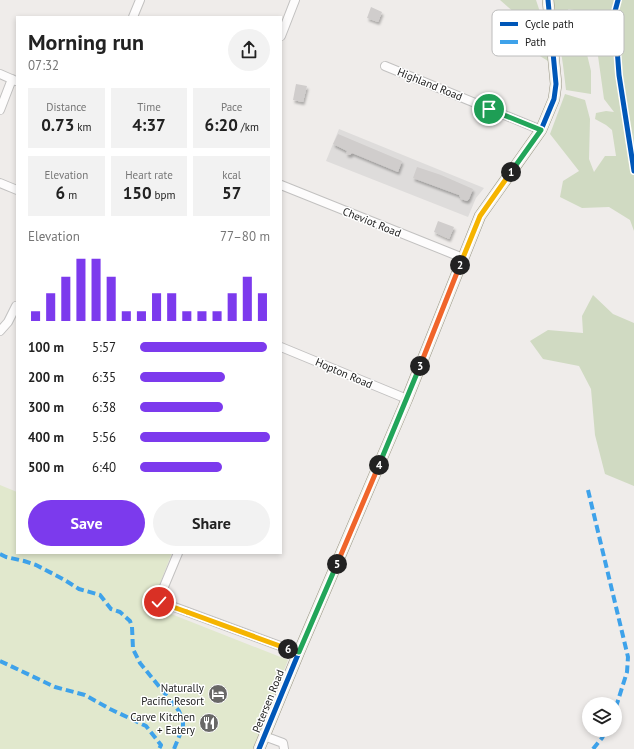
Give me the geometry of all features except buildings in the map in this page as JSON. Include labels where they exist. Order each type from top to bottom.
[{"type":"street","points":[[134,16],[140,0]]},
{"type":"street","points":[[282,33],[295,0]]},
{"type":"street","name":"Petersen Road","points":[[548,0],[549,10]]},
{"type":"street","name":"Petersen Road","points":[[259,749],[407,399],[480,216],[541,130],[554,99],[556,84],[553,56]]},
{"type":"street","name":"Highland Road","points":[[385,66],[541,130]]},
{"type":"street","points":[[0,74],[15,80],[0,110]]},
{"type":"street","points":[[0,183],[16,190]]},
{"type":"street","name":"Cheviot Road","points":[[282,186],[463,258]]},
{"type":"street","points":[[0,331],[8,322],[16,306]]},
{"type":"street","name":"Hopton Road","points":[[282,347],[407,399]]},
{"type":"street","points":[[178,554],[158,601],[299,652]]},
{"type":"street","points":[[264,736],[283,743],[284,749]]},
{"type":"shaded area","points":[[339,129],[484,188],[476,198],[468,217],[326,161]]},
{"type":"green space","points":[[500,0],[536,0],[539,10],[511,10]]},
{"type":"green space","points":[[553,0],[634,0],[634,231],[630,220],[609,207],[582,208],[560,197],[563,181],[579,171],[550,134],[565,94],[585,100],[590,119],[589,159],[594,172],[605,156],[616,156],[612,130],[595,119],[596,113],[606,111],[614,112],[604,99],[598,56],[624,56],[624,10],[555,10]]},
{"type":"green space","points":[[540,56],[547,56],[548,61]]},
{"type":"green space","points":[[562,56],[587,56],[591,71],[591,94],[566,90]]},
{"type":"green space","points":[[593,295],[613,314],[634,323],[634,486],[605,474],[595,435],[591,389],[579,366],[543,359],[530,341],[548,330],[583,333],[582,316]]},
{"type":"green space","points":[[0,485],[16,492],[16,554],[172,554],[151,606],[288,660],[253,749],[0,749]]},
{"type":"marked path","points":[[588,490],[628,657],[627,672],[619,697]]},
{"type":"marked path","points":[[0,554],[36,565],[79,589],[100,595],[111,609],[120,612],[130,621],[132,627],[133,649],[140,663],[179,711],[183,721],[183,727],[174,749]]},
{"type":"marked path","points":[[0,661],[55,687],[85,695],[146,726],[161,745],[159,749]]},
{"type":"marked path","points":[[593,749],[602,737]]},
{"type":"cycle path","points":[[548,0],[549,10]]},
{"type":"cycle path","points":[[615,10],[618,0]]},
{"type":"cycle path","points":[[259,749],[407,399],[480,216],[541,130],[554,99],[556,84],[553,56]]},
{"type":"cycle path","points":[[618,56],[619,75],[634,171]]},
{"type":"place","name":"Naturally Pacific Resort","points":[[218,694]]},
{"type":"place","name":"Carve Kitchen + Eatery","points":[[209,723]]},
{"type":"route","points":[[159,602],[299,652],[407,399],[480,216],[541,130],[489,109]]}]
